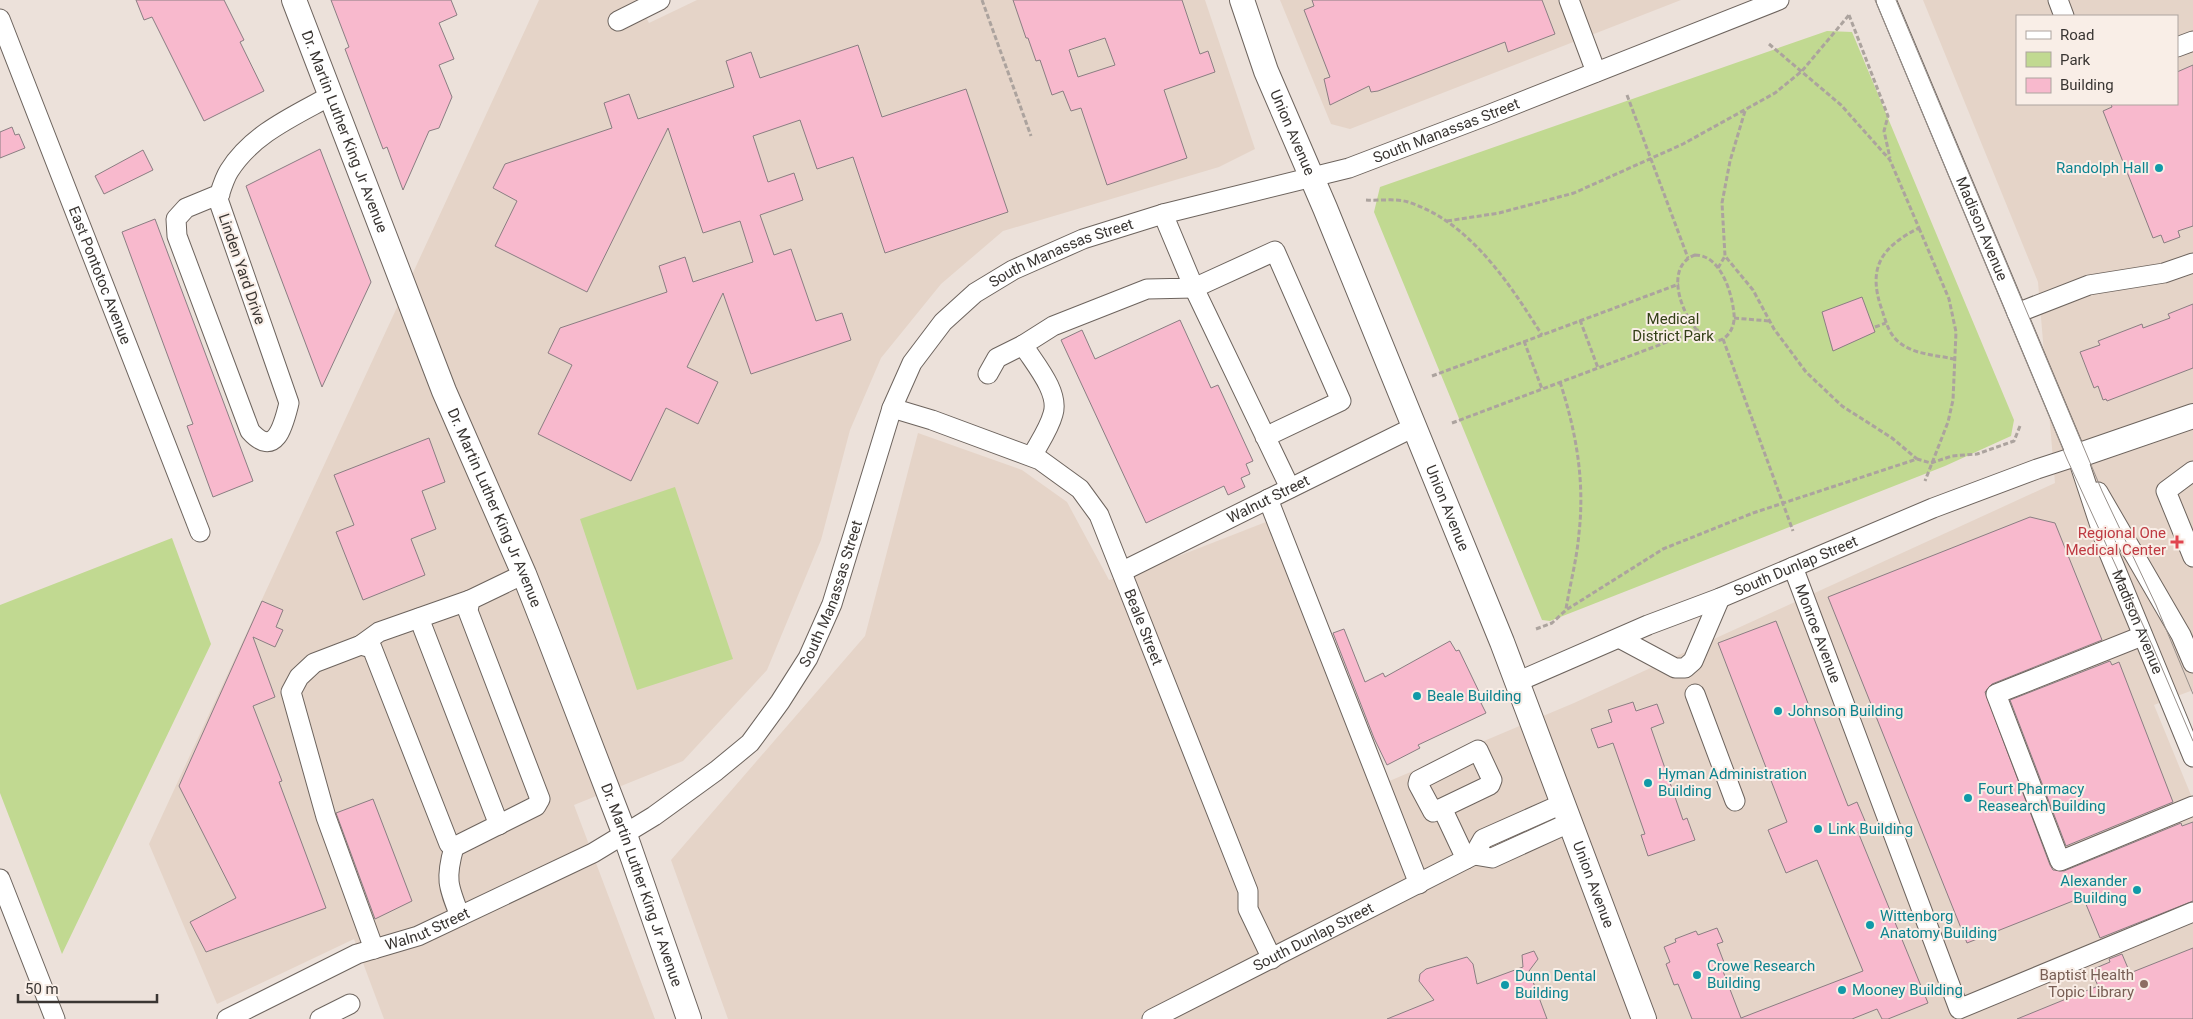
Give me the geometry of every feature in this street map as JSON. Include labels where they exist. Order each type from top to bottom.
[{"type":"main road","name":"Dr. Martin Luther King Jr Avenue","points":[[294,0],[444,391],[524,574],[625,835],[689,1019]]},
{"type":"main road","name":"Union Avenue","points":[[1242,0],[1266,71],[1414,427],[1517,682],[1568,812],[1644,1019]]},
{"type":"main road","points":[[2077,456],[2193,416]]},
{"type":"street","points":[[618,21],[660,0]]},
{"type":"street","points":[[1569,0],[1596,72]]},
{"type":"street","name":"South Manassas Street","points":[[625,835],[716,771],[750,743],[780,702],[808,658],[832,604],[892,408],[912,363],[943,322],[974,292],[1013,270],[1083,239],[1163,214],[1311,177],[1376,158],[1779,0]]},
{"type":"street","name":"Madison Avenue","points":[[1886,0],[2077,456],[2109,553],[2193,757]]},
{"type":"street","points":[[2058,0],[2064,15]]},
{"type":"street","name":"East Pontotoc Avenue","points":[[0,19],[200,532]]},
{"type":"street","points":[[2178,47],[2193,41]]},
{"type":"street","name":"Linden Yard Drive","points":[[220,194],[186,208],[176,219],[177,236],[250,431],[258,439],[276,438],[283,430],[289,403],[218,199],[229,172],[248,146],[278,125],[330,96]]},
{"type":"street","points":[[1163,214],[1194,288],[1290,488]]},
{"type":"street","points":[[988,374],[997,358],[1023,345],[1053,326],[1147,289],[1194,288],[1275,252],[1340,401],[1265,437]]},
{"type":"street","points":[[2017,313],[2089,285],[2164,273],[2193,263]]},
{"type":"street","points":[[1023,345],[1049,388],[1054,400],[1054,414],[1032,456]]},
{"type":"street","name":"Beale Street","points":[[892,408],[932,420],[1040,460],[1080,489],[1099,515],[1123,571],[1248,891],[1262,907],[1278,956]]},
{"type":"street","name":"Walnut Street","points":[[1123,571],[1414,427]]},
{"type":"street","name":"Madison Avenue","points":[[2077,456],[2181,635],[2193,664]]},
{"type":"street","name":"South Dunlap Street","points":[[1517,682],[1932,508],[2037,468],[2077,456]]},
{"type":"street","points":[[2193,471],[2166,492],[2193,557]]},
{"type":"street","points":[[1268,499],[1419,884]]},
{"type":"street","name":"Monroe Avenue","points":[[1793,567],[1959,1009],[2193,912]]},
{"type":"street","points":[[374,949],[326,817],[291,692],[299,677],[314,663],[361,645],[379,632],[470,600],[524,574]]},
{"type":"street","points":[[1619,638],[1675,668],[1685,668],[1693,661],[1720,598]]},
{"type":"street","points":[[460,916],[447,884],[449,864],[454,847],[536,806],[540,799],[468,612],[470,600]]},
{"type":"street","points":[[418,618],[499,825]]},
{"type":"street","points":[[2142,636],[1996,694],[2060,861],[2107,835],[2193,806]]},
{"type":"street","points":[[361,645],[372,648],[449,844],[454,847]]},
{"type":"street","points":[[1685,668],[1735,801]]},
{"type":"street","points":[[1442,808],[1470,857]]},
{"type":"street","name":"South Dunlap Street","points":[[1152,1019],[1470,857],[1492,858],[1568,812]]},
{"type":"street","name":"Walnut Street","points":[[227,1019],[358,954],[418,936],[593,853],[625,835]]},
{"type":"street","points":[[0,879],[55,1019]]},
{"type":"street","points":[[320,1019],[350,1004]]},
{"type":"path","points":[[982,0],[1031,136]]},
{"type":"path","points":[[1447,221],[1499,213],[1574,193],[1651,160],[1745,111],[1775,93],[1802,71],[1848,15],[1888,116],[1884,131],[1890,160],[1949,299],[1956,332],[1952,400],[1948,422],[1925,481]]},
{"type":"path","points":[[1769,44],[1841,104],[1890,160]]},
{"type":"path","points":[[1627,95],[1688,258]]},
{"type":"path","points":[[1718,268],[1725,256],[1722,203],[1730,161],[1745,111]]},
{"type":"path","points":[[1366,200],[1407,202],[1447,221],[1487,258],[1511,286],[1542,334]]},
{"type":"path","points":[[1919,228],[1892,245],[1879,262],[1875,287],[1886,323],[1900,343],[1910,349],[1954,359]]},
{"type":"path","points":[[1702,255],[1718,268],[1729,291],[1734,318],[1731,333],[1723,338],[1708,339],[1699,330],[1683,306],[1678,284],[1680,267],[1688,258],[1702,255]]},
{"type":"path","points":[[1725,256],[1753,290],[1770,321],[1806,372],[1842,406],[1892,438],[1917,459],[1932,463],[1952,456],[1976,454],[2014,441],[2020,426]]},
{"type":"path","points":[[1432,376],[1678,284]]},
{"type":"path","points":[[1734,318],[1770,321]]},
{"type":"path","points":[[1580,320],[1598,368]]},
{"type":"path","points":[[1875,327],[1886,323]]},
{"type":"path","points":[[1452,423],[1699,330]]},
{"type":"path","points":[[1723,338],[1793,531]]},
{"type":"path","points":[[1524,341],[1542,389]]},
{"type":"path","points":[[1560,382],[1573,426],[1582,494],[1580,533],[1566,610]]},
{"type":"path","points":[[1536,629],[1552,624],[1566,610],[1663,550],[1782,503],[1917,459]]},
{"type":"shaded area","points":[[539,0],[637,0],[649,23],[697,0],[1205,0],[1255,149],[1219,167],[1003,231],[941,284],[881,358],[850,430],[821,540],[767,670],[683,761],[574,805],[655,1019],[384,1019],[354,939],[217,1004],[149,844]]},
{"type":"shaded area","points":[[1280,0],[1681,0],[1350,129],[1331,124]]},
{"type":"shaded area","points":[[1923,0],[2193,0],[2193,690],[2154,705],[2193,800],[2193,1019],[728,1019],[671,860],[865,636],[918,433],[1022,470],[1067,502],[1109,580],[1148,568],[1271,520],[1387,782],[1574,703],[2055,483],[2038,282]]},
{"type":"green space","name":"Medical District Park","points":[[1827,31],[1852,32],[2014,420],[2011,436],[1945,466],[1550,621],[1542,620],[1374,212],[1380,187]]},
{"type":"green space","points":[[675,487],[733,659],[637,690],[580,519]]},
{"type":"green space","points":[[172,538],[211,644],[62,954],[0,793],[0,605]]},
{"type":"building","points":[[136,0],[224,0],[244,40],[240,42],[264,91],[204,121],[152,17],[144,20]]},
{"type":"building","points":[[331,0],[451,0],[457,15],[439,23],[454,59],[439,65],[452,97],[439,128],[429,131],[403,190],[387,147],[383,149],[345,49],[349,47]]},
{"type":"building","points":[[1013,0],[1182,0],[1200,54],[1208,51],[1215,72],[1164,90],[1187,158],[1107,185],[1081,108],[1071,111],[1063,91],[1052,95],[1040,60],[1036,61],[1028,38],[1026,38]],"holes":[[[1105,38],[1115,65],[1078,77],[1069,50]]]},
{"type":"building","points":[[1312,0],[1542,0],[1555,34],[1508,52],[1505,42],[1378,91],[1371,92],[1369,86],[1330,105],[1324,79],[1330,77],[1304,10],[1314,6]]},
{"type":"building","points":[[858,45],[882,117],[966,89],[1008,212],[885,253],[853,157],[817,169],[800,120],[753,136],[768,182],[794,173],[803,200],[760,215],[774,255],[791,249],[816,321],[842,313],[851,340],[751,374],[723,293],[687,367],[718,382],[698,424],[666,408],[631,481],[538,434],[572,365],[548,353],[560,328],[667,292],[659,266],[685,257],[693,282],[753,262],[740,221],[703,233],[668,128],[587,292],[495,246],[517,201],[493,188],[505,164],[612,128],[604,103],[629,94],[638,119],[734,87],[726,61],[751,52],[760,78]]},
{"type":"building","name":"Randolph Hall","points":[[2193,65],[2193,226],[2178,231],[2180,237],[2164,243],[2161,235],[2153,238],[2103,111],[2112,107],[2111,105],[2178,105],[2178,72]]},
{"type":"building","points":[[12,127],[15,135],[19,134],[25,148],[0,158],[0,132]]},
{"type":"building","points":[[320,149],[371,282],[322,387],[246,186]]},
{"type":"building","points":[[143,150],[153,170],[104,194],[95,176]]},
{"type":"building","points":[[155,219],[253,481],[213,497],[187,426],[193,424],[122,232]]},
{"type":"building","points":[[1862,297],[1875,332],[1833,351],[1822,312]]},
{"type":"building","points":[[2193,304],[2193,368],[2107,401],[2106,399],[2103,400],[2098,386],[2094,388],[2080,352],[2100,345],[2098,341],[2142,324],[2143,328],[2170,318],[2168,314]]},
{"type":"building","points":[[1180,320],[1211,388],[1218,385],[1253,461],[1246,464],[1250,474],[1241,478],[1245,487],[1228,495],[1224,486],[1146,523],[1061,340],[1082,330],[1095,359]]},
{"type":"building","points":[[429,438],[445,482],[422,491],[436,529],[411,539],[425,575],[363,600],[336,532],[354,525],[334,475]]},
{"type":"building","name":"Fourt Pharmacy Reasearch Building","points":[[2030,517],[2055,523],[2102,640],[1992,684],[1985,692],[2050,865],[2053,870],[2064,871],[2181,823],[2182,826],[2193,822],[2193,901],[2100,938],[2083,897],[1967,943],[1828,597]]},
{"type":"building","points":[[262,601],[283,610],[276,627],[283,630],[275,647],[253,637],[275,697],[253,706],[282,781],[279,782],[326,908],[206,952],[190,922],[236,898],[179,786]]},
{"type":"building","points":[[1776,621],[1848,806],[1857,802],[1868,828],[1858,832],[1928,1003],[1888,1019],[1882,1019],[1877,1009],[1852,1019],[1692,1019],[1678,984],[1674,985],[1666,964],[1670,962],[1664,947],[1676,942],[1675,939],[1696,931],[1698,935],[1717,928],[1723,942],[1717,944],[1725,965],[1721,966],[1741,1018],[1863,971],[1817,860],[1786,873],[1768,830],[1787,822],[1718,643]]},
{"type":"building","name":"Beale Building","points":[[1344,629],[1365,682],[1383,673],[1385,677],[1450,641],[1456,651],[1459,650],[1484,702],[1481,703],[1486,713],[1418,745],[1420,748],[1387,765],[1374,738],[1333,633]]},
{"type":"building","points":[[2110,661],[2112,665],[2119,662],[2173,802],[2066,846],[2010,700]]},
{"type":"building","name":"Hyman Administration Building","points":[[1633,702],[1636,711],[1657,704],[1664,723],[1651,728],[1683,820],[1687,818],[1695,840],[1648,856],[1641,835],[1645,834],[1613,743],[1598,748],[1591,729],[1612,722],[1608,710]]},
{"type":"building","points":[[373,799],[412,901],[375,919],[336,813]]},
{"type":"building","name":"Baptist Health Topic Library","points":[[2193,948],[2193,1019],[2017,1019],[2098,986],[2091,970],[2110,962],[2109,959],[2122,954],[2130,973]]},
{"type":"building","name":"Dunn Dental Building","points":[[1534,951],[1538,959],[1529,971],[1547,1019],[1387,1019],[1434,1000],[1419,981],[1420,974],[1426,969],[1467,957],[1473,964],[1477,984],[1523,967],[1522,955]]},
{"type":"tram line","points":[[1875,0],[2067,459],[2153,647],[2193,741]]},
{"type":"tram line","points":[[1896,0],[2102,491],[2156,605],[2193,694]]},
{"type":"place","name":"Randolph Hall","points":[[2159,168]]},
{"type":"place","name":"Regional One Medical Center","points":[[2177,542]]},
{"type":"place","name":"Beale Building","points":[[1417,696]]},
{"type":"place","name":"Johnson Building","points":[[1778,711]]},
{"type":"place","name":"Hyman Administration Building","points":[[1648,783]]},
{"type":"place","name":"Fourt Pharmacy Reasearch Building","points":[[1968,798]]},
{"type":"place","name":"Link Building","points":[[1818,829]]},
{"type":"place","name":"Alexander Building","points":[[2137,890]]},
{"type":"place","name":"Wittenborg Anatomy Building","points":[[1870,925]]},
{"type":"place","name":"Crowe Research Building","points":[[1697,975]]},
{"type":"place","name":"Baptist Health Topic Library","points":[[2144,984]]},
{"type":"place","name":"Dunn Dental Building","points":[[1505,985]]},
{"type":"place","name":"Mooney Building","points":[[1842,990]]}]
